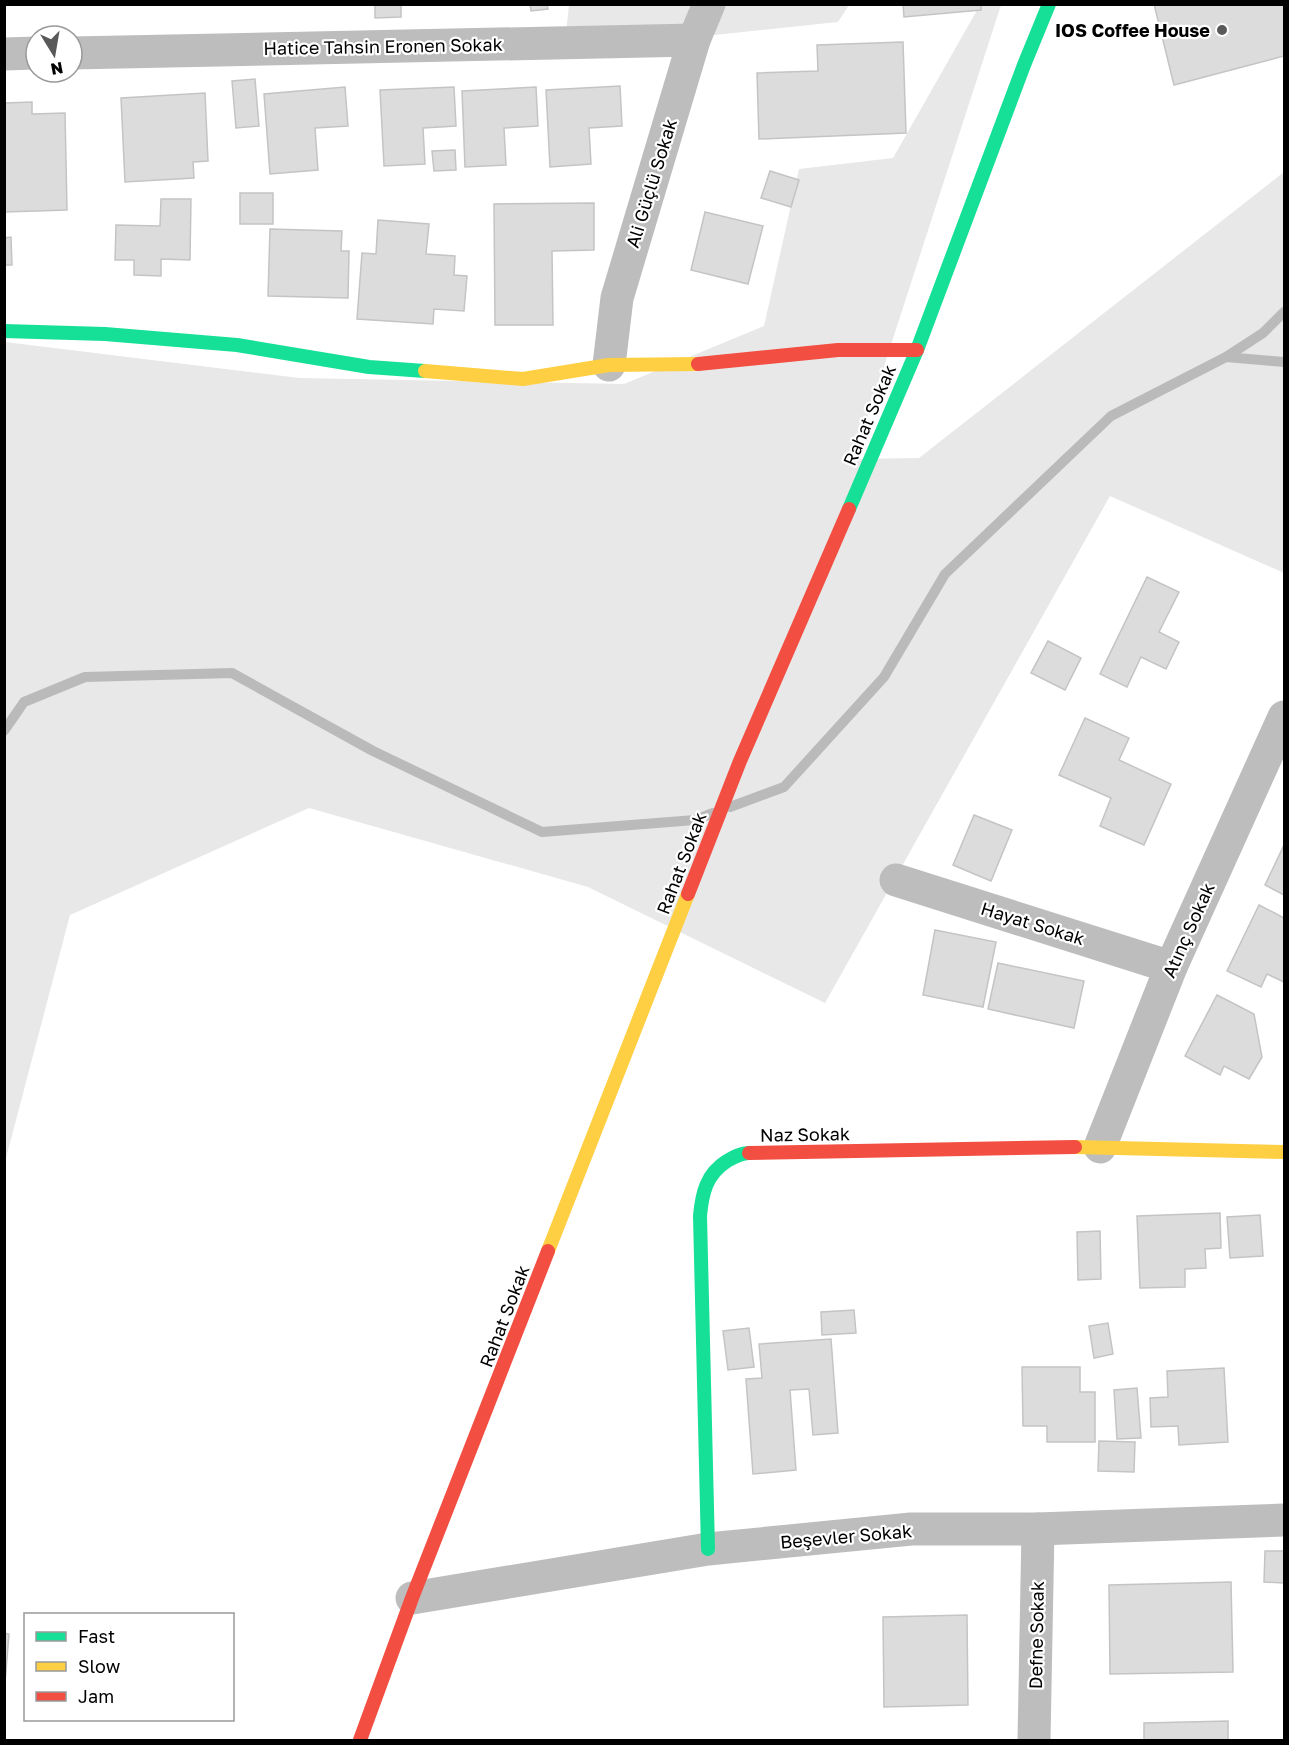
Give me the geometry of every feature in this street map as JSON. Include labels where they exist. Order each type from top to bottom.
[{"type":"street","name":"Ali Güçlü Sokak","points":[[609,364],[617,298],[694,40],[709,4]]},
{"type":"street","name":"Rahat Sokak","points":[[360,1740],[412,1598],[740,761],[917,350],[1024,64],[1049,4]]},
{"type":"street","name":"Hatice Tahsin Eronen Sokak","points":[[84,53],[694,40]]},
{"type":"street","points":[[4,54],[24,53]]},
{"type":"street","points":[[4,331],[105,334],[237,345],[369,367],[523,379],[609,364],[697,364],[838,350],[917,350]]},
{"type":"street","name":"Atınç Sokak","points":[[1100,1147],[1171,967],[1284,717]]},
{"type":"street","name":"Hayat Sokak","points":[[896,880],[1171,967]]},
{"type":"street","name":"Naz Sokak","points":[[708,1549],[700,1216],[702,1197],[708,1178],[722,1162],[743,1153],[1100,1147],[1284,1152]]},
{"type":"street","name":"Beşevler Sokak","points":[[412,1598],[708,1549],[911,1529],[1038,1529],[1284,1520]]},
{"type":"street","name":"Defne Sokak","points":[[1034,1740],[1038,1529]]},
{"type":"shaded area","points":[[569,5],[849,5],[838,22],[564,51]]},
{"type":"shaded area","points":[[980,5],[1001,5],[854,459],[919,458],[1284,172],[1284,573],[1110,496],[825,1003],[588,887],[309,808],[70,915],[5,1162],[5,342],[300,378],[624,384],[764,326],[799,169],[893,158]]},
{"type":"building","points":[[375,4],[401,4],[401,17],[375,18]]},
{"type":"building","points":[[530,4],[547,4],[548,9],[531,11]]},
{"type":"building","points":[[903,4],[981,4],[981,10],[904,17]]},
{"type":"building","name":"IOS Coffee House","points":[[1154,4],[1284,4],[1284,56],[1174,85]]},
{"type":"building","points":[[903,42],[906,133],[759,139],[757,73],[818,71],[817,45]]},
{"type":"building","points":[[255,79],[259,126],[236,128],[232,81]]},
{"type":"building","points":[[620,86],[622,126],[589,128],[591,164],[550,167],[546,90]]},
{"type":"building","points":[[345,87],[348,126],[315,128],[318,170],[270,174],[264,94]]},
{"type":"building","points":[[454,87],[456,126],[423,128],[425,164],[384,166],[380,90]]},
{"type":"building","points":[[536,87],[538,126],[504,128],[506,165],[465,167],[462,91]]},
{"type":"building","points":[[205,93],[208,161],[193,162],[194,178],[125,182],[121,98]]},
{"type":"building","points":[[32,102],[32,114],[65,113],[67,210],[4,212],[4,103]]},
{"type":"building","points":[[455,150],[456,170],[434,171],[432,151]]},
{"type":"building","points":[[770,171],[799,180],[791,207],[761,198]]},
{"type":"building","points":[[240,193],[273,193],[273,224],[240,224]]},
{"type":"building","points":[[161,199],[191,199],[190,260],[161,259],[161,276],[134,275],[134,260],[115,260],[116,225],[160,226]]},
{"type":"building","points":[[594,203],[594,250],[552,251],[553,325],[495,325],[494,204]]},
{"type":"building","points":[[705,212],[763,226],[748,284],[691,270]]},
{"type":"building","points":[[378,220],[429,224],[426,254],[455,256],[454,275],[467,276],[464,311],[434,309],[433,324],[357,319],[362,253],[376,254]]},
{"type":"building","points":[[270,229],[342,231],[341,251],[349,251],[348,298],[268,296]]},
{"type":"building","points":[[11,237],[12,265],[4,265],[4,238]]},
{"type":"building","points":[[1147,577],[1179,592],[1159,632],[1179,642],[1166,669],[1141,657],[1127,687],[1100,674]]},
{"type":"building","points":[[1048,641],[1081,658],[1065,690],[1031,673]]},
{"type":"building","points":[[1085,718],[1129,738],[1119,760],[1171,784],[1144,845],[1100,826],[1111,798],[1059,775]]},
{"type":"building","points":[[974,815],[1012,830],[991,881],[953,865]]},
{"type":"building","points":[[1284,845],[1284,895],[1265,885]]},
{"type":"building","points":[[1259,905],[1284,918],[1284,982],[1267,974],[1261,987],[1227,971]]},
{"type":"building","points":[[935,930],[996,942],[983,1007],[923,995]]},
{"type":"building","points":[[998,963],[1084,981],[1074,1028],[988,1009]]},
{"type":"building","points":[[1217,995],[1254,1014],[1262,1057],[1249,1079],[1224,1066],[1220,1075],[1185,1056]]},
{"type":"building","points":[[1220,1213],[1221,1248],[1205,1249],[1206,1268],[1185,1269],[1185,1287],[1140,1288],[1137,1216]]},
{"type":"building","points":[[1260,1215],[1263,1256],[1230,1258],[1227,1217]]},
{"type":"building","points":[[1100,1231],[1101,1279],[1078,1280],[1077,1232]]},
{"type":"building","points":[[854,1310],[856,1333],[822,1335],[821,1312]]},
{"type":"building","points":[[1108,1323],[1113,1354],[1094,1358],[1089,1326]]},
{"type":"building","points":[[749,1328],[754,1367],[728,1370],[723,1331]]},
{"type":"building","points":[[831,1339],[838,1433],[813,1435],[809,1389],[790,1390],[796,1470],[753,1474],[746,1379],[762,1378],[759,1344]]},
{"type":"building","points":[[1022,1367],[1080,1367],[1080,1392],[1095,1392],[1095,1442],[1047,1442],[1047,1426],[1023,1426]]},
{"type":"building","points":[[1224,1368],[1228,1442],[1179,1445],[1178,1426],[1151,1427],[1150,1398],[1168,1397],[1167,1371]]},
{"type":"building","points":[[1137,1388],[1141,1438],[1117,1439],[1114,1390]]},
{"type":"building","points":[[1099,1441],[1135,1442],[1134,1472],[1098,1471]]},
{"type":"building","points":[[1265,1551],[1284,1551],[1284,1583],[1264,1582]]},
{"type":"building","points":[[1231,1582],[1233,1672],[1110,1674],[1109,1585]]},
{"type":"building","points":[[967,1615],[968,1705],[884,1707],[883,1617]]},
{"type":"building","points":[[4,1633],[9,1634],[4,1695]]},
{"type":"building","points":[[1228,1721],[1228,1740],[1144,1740],[1144,1723]]},
{"type":"waterway","points":[[730,807],[784,787],[884,677],[945,574],[1111,416],[1226,357],[1263,333],[1284,312]]},
{"type":"waterway","points":[[1226,357],[1284,362]]},
{"type":"waterway","points":[[4,731],[24,702],[85,677],[232,673],[373,751],[542,832],[695,820],[713,813]]},
{"type":"traffic: fast","points":[[849,509],[917,350],[1049,4]]},
{"type":"traffic: fast","points":[[4,331],[105,334],[237,345],[369,367],[425,371]]},
{"type":"traffic: fast","points":[[708,1549],[700,1216],[706,1185],[714,1172],[732,1158],[749,1153]]},
{"type":"traffic: slow","points":[[425,371],[523,379],[609,365],[698,364]]},
{"type":"traffic: slow","points":[[548,1251],[688,894]]},
{"type":"traffic: slow","points":[[1075,1147],[1284,1152]]},
{"type":"traffic: jam","points":[[698,364],[838,350],[917,350]]},
{"type":"traffic: jam","points":[[688,894],[740,761],[849,509]]},
{"type":"traffic: jam","points":[[749,1153],[1075,1147]]},
{"type":"traffic: jam","points":[[360,1740],[412,1598],[548,1251]]},
{"type":"place","name":"IOS Coffee House","points":[[1222,30]]}]
